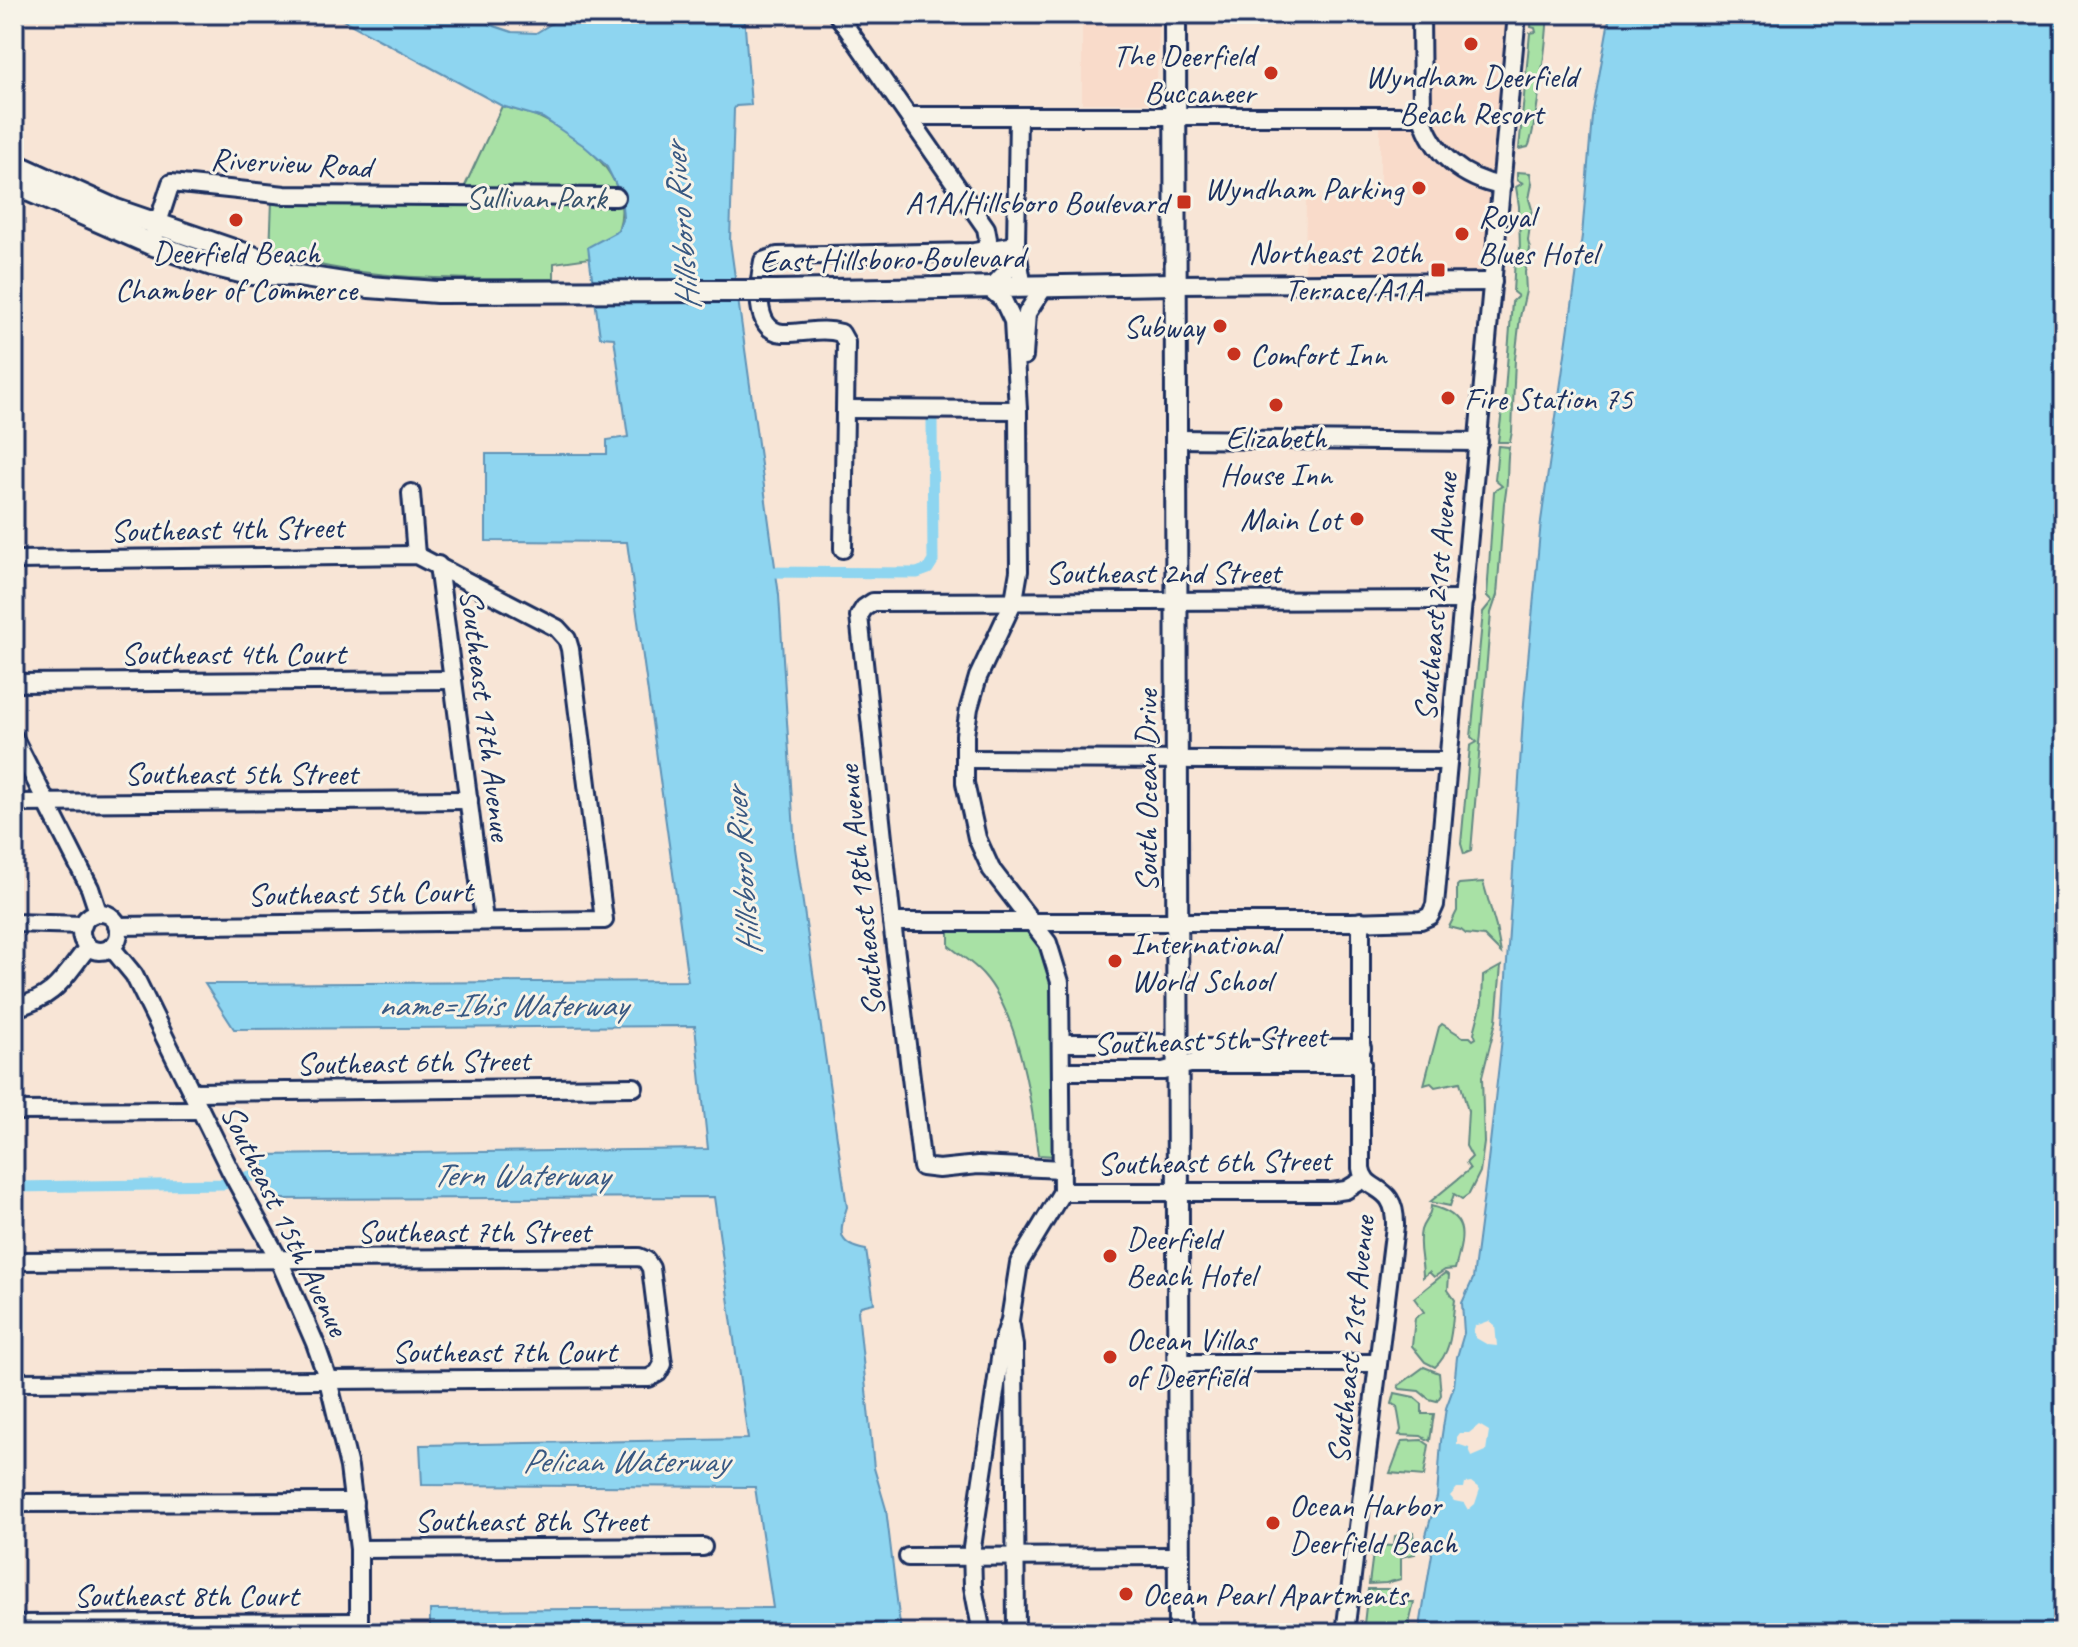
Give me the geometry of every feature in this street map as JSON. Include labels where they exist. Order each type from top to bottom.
[{"type":"main road","name":"South Ocean Drive","points":[[1175,14],[1179,1633]]},
{"type":"main road","name":"East Hillsboro Boulevard","points":[[14,166],[154,235]]},
{"type":"main road","name":"East Hillsboro Boulevard","points":[[14,184],[154,235],[248,255],[292,275],[407,291],[775,291],[1174,284]]},
{"type":"street","points":[[837,14],[986,228],[988,239],[985,250]]},
{"type":"street","points":[[1421,14],[1422,116],[1432,142],[1443,156],[1473,177],[1502,186]]},
{"type":"street","name":"Southeast 21st Avenue","points":[[1345,1633],[1396,1208],[1385,1193],[1364,1179],[1361,1168],[1361,921],[1421,920],[1430,916],[1435,905],[1517,14]]},
{"type":"street","points":[[909,116],[1422,116]]},
{"type":"street","points":[[982,1633],[973,1587],[972,1557],[1002,1345],[1010,1320],[1019,1263],[1062,1192],[1060,982],[1048,943],[991,869],[977,838],[965,783],[969,708],[978,677],[1014,600],[1019,571],[1018,410],[1013,321],[1003,300],[990,289],[1006,272],[1016,245],[1018,116]]},
{"type":"street","name":"Riverview Road","points":[[154,235],[171,183],[285,195],[616,197]]},
{"type":"street","points":[[843,549],[846,342],[841,333],[829,329],[773,331],[761,313],[760,276],[763,261],[777,256],[985,250],[1016,245]]},
{"type":"street","points":[[1016,245],[1034,288],[1027,313],[1018,410]]},
{"type":"street","name":"East Hillsboro Boulevard","points":[[1174,284],[1493,282]]},
{"type":"street","points":[[846,409],[1018,410]]},
{"type":"street","points":[[1176,439],[1479,442]]},
{"type":"street","points":[[411,493],[416,555]]},
{"type":"street","name":"Southeast 4th Street","points":[[14,560],[416,555],[557,628],[567,639],[570,649],[604,920]]},
{"type":"street","name":"Southeast 17th Avenue","points":[[438,565],[484,920]]},
{"type":"street","name":"Southeast 2nd Street","points":[[864,608],[873,602],[1014,600],[1464,600]]},
{"type":"street","name":"Southeast 18th Avenue","points":[[864,608],[859,616],[922,1167]]},
{"type":"street","name":"Southeast 4th Court","points":[[14,683],[453,680]]},
{"type":"street","points":[[14,738],[90,888],[98,912]]},
{"type":"street","points":[[965,759],[1448,761]]},
{"type":"street","name":"Southeast 5th Street","points":[[14,803],[469,800]]},
{"type":"street","points":[[98,912],[109,914],[117,926],[117,939],[111,947],[102,951],[88,947],[83,938],[83,925],[90,915],[98,912]]},
{"type":"street","name":"Southeast 5th Court","points":[[117,926],[604,920]]},
{"type":"street","points":[[892,922],[1361,921]]},
{"type":"street","points":[[14,923],[83,925]]},
{"type":"street","points":[[14,1008],[50,993],[66,978],[88,947]]},
{"type":"street","name":"Southeast 15th Avenue","points":[[111,947],[134,975],[238,1186],[279,1260],[315,1343],[328,1380],[349,1467],[359,1549],[359,1627]]},
{"type":"street","name":"Southeast 5th Street","points":[[1061,1043],[1176,1045],[1362,1056]]},
{"type":"street","name":"Southeast 5th Street","points":[[1061,1071],[1163,1071],[1190,1064],[1362,1056]]},
{"type":"street","name":"Southeast 6th Street","points":[[193,1092],[634,1087]]},
{"type":"street","points":[[14,1111],[200,1110]]},
{"type":"street","name":"Southeast 6th Street","points":[[922,1167],[939,1169],[978,1165],[1062,1169]]},
{"type":"street","name":"Southeast 6th Street","points":[[1062,1192],[1332,1192],[1346,1190],[1364,1179]]},
{"type":"street","name":"Southeast 7th Street","points":[[14,1261],[623,1257],[646,1260],[651,1268],[663,1351],[663,1364],[658,1373]]},
{"type":"street","points":[[1010,1320],[1014,1346],[1016,1633]]},
{"type":"street","points":[[1177,1363],[1378,1363]]},
{"type":"street","name":"Southeast 7th Court","points":[[14,1382],[649,1378],[658,1373]]},
{"type":"street","points":[[14,1503],[354,1502]]},
{"type":"street","name":"Southeast 8th Street","points":[[359,1549],[703,1547]]},
{"type":"street","points":[[908,1557],[1179,1556]]},
{"type":"street","name":"Southeast 8th Court","points":[[14,1624],[111,1628],[359,1627]]},
{"type":"shaded area","points":[[1082,14],[1160,14],[1156,103],[1082,103]]},
{"type":"shaded area","points":[[1428,14],[1507,14],[1489,272],[1305,273],[1306,199],[1380,198],[1380,121],[1430,119]]},
{"type":"green space","points":[[1532,14],[1547,14],[1546,40],[1531,140],[1528,147],[1519,149],[1530,33],[1536,32],[1531,27]]},
{"type":"green space","name":"Sullivan Park","points":[[502,106],[538,117],[575,138],[603,164],[613,179],[621,213],[618,232],[589,247],[590,258],[554,263],[554,279],[446,278],[340,269],[270,252],[272,201],[464,188]]},
{"type":"green space","points":[[1517,172],[1530,173],[1532,184],[1529,199],[1532,209],[1530,249],[1515,359],[1512,432],[1510,442],[1498,442],[1502,411],[1509,410],[1504,404],[1512,302],[1518,296],[1513,292],[1515,258],[1520,254],[1516,187],[1523,183],[1517,180]]},
{"type":"green space","points":[[1498,446],[1509,447],[1506,489],[1497,595],[1491,613],[1471,851],[1464,854],[1461,844],[1470,746],[1477,742],[1471,737],[1483,612],[1492,601],[1487,596],[1494,491],[1502,486],[1495,480]]},
{"type":"green space","points":[[1483,882],[1501,953],[1484,936],[1466,934],[1449,927],[1457,911],[1457,886]]},
{"type":"green space","points":[[949,929],[1030,930],[1042,946],[1054,988],[1055,1156],[1038,1155],[1022,1060],[1006,1012],[983,974],[949,946]]},
{"type":"green space","points":[[1501,966],[1496,1021],[1482,1077],[1484,1143],[1480,1172],[1469,1194],[1462,1199],[1454,1194],[1450,1206],[1430,1202],[1470,1169],[1466,1163],[1472,1157],[1466,1146],[1468,1111],[1460,1082],[1435,1087],[1431,1083],[1424,1085],[1439,1027],[1442,1024],[1463,1037],[1476,1038],[1474,1033],[1482,1002],[1483,976]]},
{"type":"green space","points":[[1431,1206],[1444,1210],[1458,1222],[1461,1229],[1460,1247],[1455,1269],[1445,1270],[1434,1277],[1429,1272],[1423,1277],[1420,1236]]},
{"type":"green space","points":[[1445,1273],[1449,1275],[1448,1290],[1455,1300],[1449,1344],[1435,1367],[1425,1362],[1412,1346],[1415,1318],[1424,1312],[1414,1298]]},
{"type":"green space","points":[[1424,1367],[1439,1373],[1441,1395],[1437,1401],[1419,1391],[1400,1389],[1398,1386]]},
{"type":"green space","points":[[1395,1393],[1414,1397],[1422,1404],[1422,1414],[1434,1414],[1430,1441],[1421,1436],[1399,1435],[1397,1406],[1392,1404]]},
{"type":"green space","points":[[1422,1440],[1429,1445],[1424,1476],[1390,1473],[1402,1441]]},
{"type":"green space","points":[[1413,1532],[1415,1554],[1401,1557],[1401,1579],[1369,1584],[1374,1545],[1394,1546],[1395,1536]]},
{"type":"green space","points":[[1368,1589],[1387,1589],[1401,1593],[1402,1602],[1414,1602],[1407,1633],[1363,1633]]},
{"type":"water","points":[[332,14],[473,14],[491,25],[512,32],[536,33],[567,14],[744,14],[751,105],[736,106],[734,109],[730,241],[779,595],[795,848],[847,1207],[842,1236],[849,1245],[866,1250],[874,1303],[861,1306],[858,1311],[874,1468],[886,1509],[901,1633],[430,1633],[430,1610],[773,1608],[755,1487],[422,1485],[420,1445],[748,1439],[714,1197],[269,1199],[261,1155],[708,1149],[695,1026],[234,1029],[205,984],[688,981],[627,542],[486,541],[486,454],[607,454],[607,440],[628,437],[614,338],[600,337],[588,247],[618,231],[623,217],[621,195],[606,165],[543,118],[502,106]]},
{"type":"water","points":[[1610,14],[2064,14],[2064,1633],[1419,1633],[1432,1554],[1426,1535],[1437,1497],[1446,1408],[1454,1386],[1457,1357],[1464,1333],[1462,1303],[1473,1279],[1486,1178],[1502,1038],[1524,703],[1541,521],[1582,236],[1592,116]]},
{"type":"pier","points":[[1489,1321],[1495,1325],[1497,1346],[1476,1338],[1473,1332],[1475,1326]]},
{"type":"pier","points":[[1479,1425],[1489,1431],[1486,1451],[1472,1457],[1469,1448],[1457,1444],[1457,1437]]},
{"type":"pier","points":[[1471,1482],[1480,1489],[1475,1504],[1468,1510],[1464,1503],[1454,1501],[1450,1496],[1457,1488],[1464,1488],[1465,1483]]},
{"type":"waterway","points":[[760,572],[917,573],[928,569],[933,561],[932,420]]},
{"type":"waterway","points":[[14,1187],[224,1184],[250,1176],[276,1176]]},
{"type":"place","name":"Wyndham Deerfield Beach Resort","points":[[1471,44]]},
{"type":"place","name":"The Deerfield Buccaneer","points":[[1271,73]]},
{"type":"place","name":"Wyndham Parking","points":[[1419,188]]},
{"type":"place","name":"A1A/Hillsboro Boulevard","points":[[1184,202]]},
{"type":"place","name":"Deerfield Beach Chamber of Commerce","points":[[236,220]]},
{"type":"place","name":"Royal Blues Hotel","points":[[1462,234]]},
{"type":"place","name":"Northeast 20th Terrace/A1A","points":[[1438,270]]},
{"type":"place","name":"Subway","points":[[1220,326]]},
{"type":"place","name":"Comfort Inn","points":[[1234,354]]},
{"type":"place","name":"Fire Station 75","points":[[1448,398]]},
{"type":"place","name":"Elizabeth House Inn","points":[[1276,405]]},
{"type":"place","name":"Main Lot","points":[[1357,519]]},
{"type":"place","name":"International World School","points":[[1115,961]]},
{"type":"place","name":"Deerfield Beach Hotel","points":[[1110,1256]]},
{"type":"place","name":"Ocean Villas of Deerfield","points":[[1110,1357]]},
{"type":"place","name":"Ocean Harbor Deerfield Beach","points":[[1273,1523]]},
{"type":"place","name":"Ocean Pearl Apartments","points":[[1126,1594]]},
{"type":"water label","name":"Hillsboro River","points":[[681,227]]},
{"type":"water label","name":"Hillsboro River","points":[[742,872]]},
{"type":"water label","name":"name=Ibis Waterway","points":[[502,1004]]},
{"type":"water label","name":"Tern Waterway","points":[[520,1174]]},
{"type":"water label","name":"Pelican Waterway","points":[[625,1460]]}]
